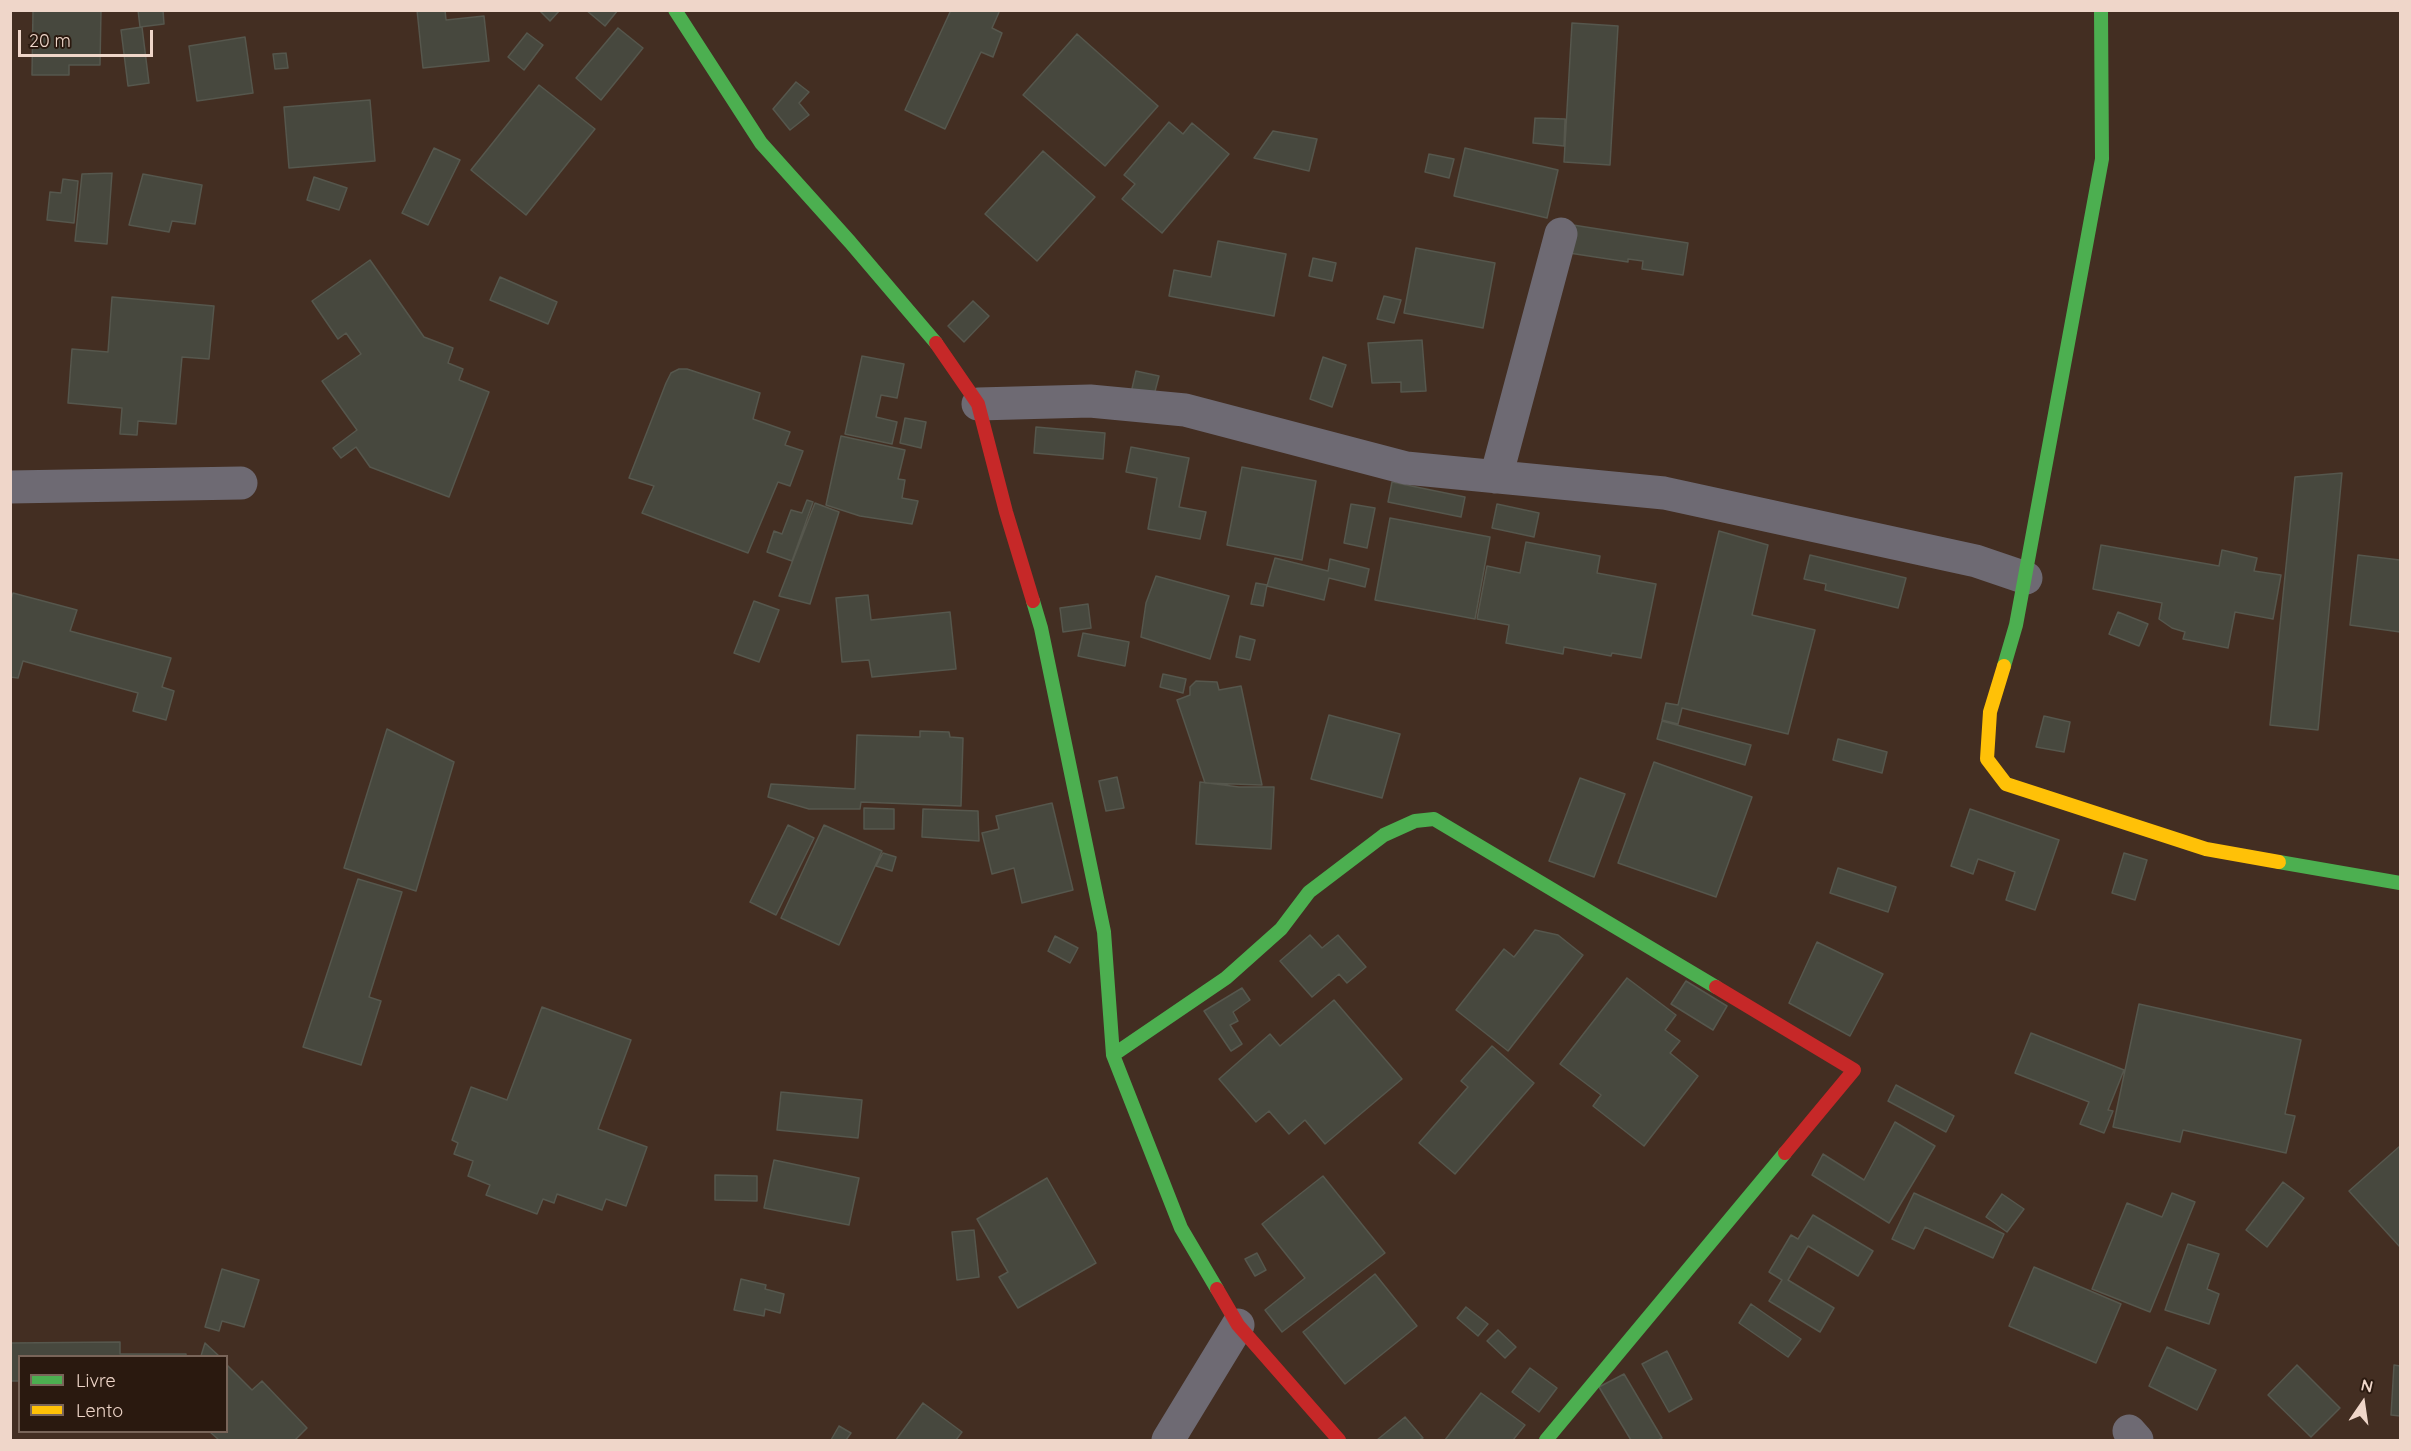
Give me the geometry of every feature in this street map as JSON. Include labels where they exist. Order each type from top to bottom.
[{"type":"street","points":[[675,10],[761,143],[930,336],[978,404],[1006,512],[1041,628],[1097,896],[1104,932],[1113,1055],[1181,1228],[1238,1325],[1339,1440]]},
{"type":"street","points":[[2101,10],[2102,159],[2026,578],[2016,625],[1990,712],[1987,759],[2006,784],[2206,849],[2400,883]]},
{"type":"street","points":[[1496,477],[1561,234]]},
{"type":"street","points":[[978,404],[1090,401],[1185,410],[1406,468],[1664,493],[1976,561],[2026,578]]},
{"type":"street","points":[[10,487],[241,483]]},
{"type":"street","points":[[1113,1055],[1226,978],[1281,930],[1309,892],[1384,835],[1415,820],[1434,819],[1854,1070],[1546,1440]]},
{"type":"street","points":[[1168,1440],[1238,1325]]},
{"type":"building","points":[[33,10],[101,10],[100,65],[69,65],[69,75],[32,75]]},
{"type":"building","points":[[138,10],[163,10],[164,24],[140,27]]},
{"type":"building","points":[[417,10],[445,10],[446,20],[484,16],[489,61],[423,68]]},
{"type":"building","points":[[539,10],[560,10],[550,21]]},
{"type":"building","points":[[586,10],[618,10],[605,26]]},
{"type":"building","points":[[951,10],[1000,10],[992,28],[1002,33],[993,57],[981,52],[945,129],[905,110]]},
{"type":"building","points":[[1572,23],[1618,26],[1610,165],[1564,162]]},
{"type":"building","points":[[142,27],[149,83],[128,86],[121,30]]},
{"type":"building","points":[[618,28],[643,48],[601,100],[576,78]]},
{"type":"building","points":[[527,33],[543,45],[524,70],[508,57]]},
{"type":"building","points":[[1077,34],[1158,106],[1105,166],[1023,95]]},
{"type":"building","points":[[245,37],[253,93],[197,101],[189,46]]},
{"type":"building","points":[[286,53],[288,68],[275,69],[273,54]]},
{"type":"building","points":[[796,82],[809,92],[799,103],[809,115],[790,130],[773,109]]},
{"type":"building","points":[[539,85],[595,129],[526,215],[471,170]]},
{"type":"building","points":[[370,100],[375,161],[289,168],[284,107]]},
{"type":"building","points":[[1535,118],[1565,119],[1564,146],[1533,143]]},
{"type":"building","points":[[1169,122],[1183,134],[1192,123],[1229,154],[1162,233],[1122,199],[1135,184],[1124,175]]},
{"type":"building","points":[[1273,131],[1317,139],[1309,171],[1254,158]]},
{"type":"building","points":[[434,148],[460,160],[428,225],[402,213]]},
{"type":"building","points":[[1465,148],[1558,170],[1547,218],[1454,196]]},
{"type":"building","points":[[1043,151],[1095,197],[1037,261],[985,214]]},
{"type":"building","points":[[1429,154],[1454,159],[1449,178],[1425,172]]},
{"type":"building","points":[[112,173],[107,244],[75,241],[82,174]]},
{"type":"building","points":[[143,174],[202,185],[195,224],[172,221],[169,232],[129,225]]},
{"type":"building","points":[[314,177],[347,188],[339,210],[307,200]]},
{"type":"building","points":[[63,179],[78,181],[74,223],[47,220],[50,192],[61,193]]},
{"type":"building","points":[[1573,225],[1688,243],[1683,275],[1642,269],[1643,261],[1628,259],[1628,262],[1569,253]]},
{"type":"building","points":[[1218,241],[1286,254],[1274,316],[1169,296],[1174,270],[1211,277]]},
{"type":"building","points":[[1416,248],[1495,263],[1483,328],[1404,313]]},
{"type":"building","points":[[1313,258],[1336,263],[1332,281],[1309,276]]},
{"type":"building","points":[[370,260],[424,337],[453,348],[448,363],[463,369],[459,380],[489,392],[449,497],[370,467],[356,447],[341,458],[333,448],[357,430],[322,381],[361,354],[346,333],[338,339],[312,301]]},
{"type":"building","points":[[500,277],[557,302],[548,324],[490,300]]},
{"type":"building","points":[[1384,296],[1401,300],[1394,323],[1377,319]]},
{"type":"building","points":[[112,297],[214,306],[209,359],[182,357],[176,424],[138,421],[137,435],[120,434],[122,408],[68,403],[72,349],[108,352]]},
{"type":"building","points":[[973,301],[989,316],[964,342],[948,326]]},
{"type":"building","points":[[1422,340],[1426,391],[1401,392],[1401,382],[1372,383],[1368,343]]},
{"type":"building","points":[[862,356],[904,364],[897,398],[881,395],[876,417],[897,422],[892,444],[845,434]]},
{"type":"building","points":[[1323,357],[1346,365],[1332,407],[1310,399]]},
{"type":"building","points":[[679,369],[687,369],[760,393],[753,419],[790,432],[785,445],[803,451],[790,486],[778,482],[748,553],[642,513],[654,486],[629,478],[666,383],[671,373]]},
{"type":"building","points":[[1136,371],[1159,376],[1153,399],[1131,393]]},
{"type":"building","points":[[905,418],[926,422],[921,448],[900,443]]},
{"type":"building","points":[[1036,427],[1105,433],[1103,459],[1034,453]]},
{"type":"building","points":[[841,436],[905,450],[898,479],[905,480],[902,498],[918,501],[912,524],[860,516],[826,505]]},
{"type":"building","points":[[1131,447],[1189,458],[1179,507],[1206,512],[1200,539],[1148,529],[1157,478],[1126,472]]},
{"type":"building","points":[[1242,467],[1316,481],[1302,560],[1227,545]]},
{"type":"building","points":[[2342,473],[2318,730],[2270,725],[2295,477]]},
{"type":"building","points":[[1392,482],[1465,497],[1461,517],[1388,502]]},
{"type":"building","points":[[807,500],[813,502],[792,561],[767,552],[774,531],[782,534],[791,510],[802,513]]},
{"type":"building","points":[[815,503],[839,512],[810,604],[779,596]]},
{"type":"building","points":[[1351,504],[1375,508],[1367,548],[1344,543]]},
{"type":"building","points":[[1497,504],[1539,513],[1534,537],[1492,528]]},
{"type":"building","points":[[1390,518],[1490,537],[1475,619],[1375,600]]},
{"type":"building","points":[[1719,531],[1768,545],[1752,615],[1815,630],[1788,734],[1682,708],[1678,724],[1662,720],[1666,703],[1678,705]]},
{"type":"building","points":[[1526,542],[1600,556],[1597,573],[1656,584],[1641,658],[1612,653],[1611,656],[1564,647],[1563,654],[1506,643],[1509,625],[1477,619],[1487,566],[1520,573]]},
{"type":"building","points":[[2101,545],[2219,566],[2222,550],[2257,558],[2254,571],[2281,575],[2273,619],[2235,612],[2228,648],[2183,639],[2185,632],[2172,628],[2159,619],[2162,603],[2093,589]]},
{"type":"building","points":[[1810,555],[1906,578],[1898,608],[1825,590],[1826,584],[1804,579]]},
{"type":"building","points":[[2358,555],[2400,560],[2400,632],[2350,625]]},
{"type":"building","points":[[1275,558],[1328,571],[1330,559],[1369,569],[1365,587],[1329,578],[1324,600],[1267,586]]},
{"type":"building","points":[[1156,576],[1229,596],[1210,659],[1141,637],[1146,603]]},
{"type":"building","points":[[1256,583],[1267,585],[1263,606],[1251,604]]},
{"type":"building","points":[[13,593],[77,610],[70,631],[171,658],[162,687],[174,691],[166,720],[133,711],[138,693],[23,661],[18,678],[10,677],[10,602]]},
{"type":"building","points":[[868,595],[871,620],[950,612],[956,669],[872,677],[869,660],[842,662],[836,598]]},
{"type":"building","points":[[754,601],[779,610],[759,662],[734,653]]},
{"type":"building","points":[[1088,604],[1091,628],[1063,632],[1060,608]]},
{"type":"building","points":[[2118,612],[2148,624],[2139,646],[2109,634]]},
{"type":"building","points":[[1083,633],[1129,642],[1125,666],[1078,656]]},
{"type":"building","points":[[1240,636],[1255,640],[1250,660],[1236,657]]},
{"type":"building","points":[[1163,674],[1186,679],[1183,693],[1160,687]]},
{"type":"building","points":[[1196,681],[1217,682],[1219,690],[1241,686],[1262,785],[1205,783],[1177,700],[1190,695],[1190,687]]},
{"type":"building","points":[[1329,715],[1400,734],[1382,798],[1311,779]]},
{"type":"building","points":[[2044,716],[2070,722],[2064,752],[2036,747]]},
{"type":"building","points":[[1662,721],[1751,745],[1745,765],[1657,739]]},
{"type":"building","points":[[387,729],[454,762],[416,891],[344,868]]},
{"type":"building","points":[[920,731],[949,732],[950,737],[963,738],[961,806],[861,802],[860,809],[809,809],[768,797],[771,784],[855,789],[857,735],[920,737]]},
{"type":"building","points":[[1838,739],[1887,752],[1882,773],[1833,760]]},
{"type":"building","points":[[1654,762],[1752,797],[1716,897],[1618,863]]},
{"type":"building","points":[[1117,777],[1124,808],[1106,811],[1099,781]]},
{"type":"building","points":[[1580,778],[1625,794],[1594,877],[1549,861]]},
{"type":"building","points":[[1200,782],[1239,787],[1274,787],[1271,849],[1196,844]]},
{"type":"building","points":[[1052,803],[1073,890],[1022,903],[1014,868],[992,874],[982,833],[999,829],[996,816]]},
{"type":"building","points":[[864,808],[894,809],[894,829],[864,829]]},
{"type":"building","points":[[923,809],[978,811],[979,841],[922,837]]},
{"type":"building","points":[[1970,809],[2059,840],[2035,910],[2006,900],[2015,872],[1978,859],[1973,874],[1951,866]]},
{"type":"building","points":[[788,825],[814,838],[776,915],[750,902]]},
{"type":"building","points":[[824,825],[882,851],[839,945],[781,918]]},
{"type":"building","points":[[883,853],[896,857],[892,871],[876,866]]},
{"type":"building","points":[[2124,853],[2147,860],[2135,900],[2112,893]]},
{"type":"building","points":[[1838,868],[1896,887],[1888,912],[1830,893]]},
{"type":"building","points":[[358,879],[402,892],[369,997],[381,1001],[361,1065],[303,1047]]},
{"type":"building","points":[[1535,930],[1558,935],[1583,955],[1508,1051],[1456,1010],[1504,949],[1514,957]]},
{"type":"building","points":[[1310,935],[1322,948],[1338,935],[1366,967],[1347,983],[1339,974],[1312,997],[1280,961]]},
{"type":"building","points":[[1055,936],[1078,948],[1070,963],[1048,951]]},
{"type":"building","points":[[1817,942],[1883,974],[1850,1036],[1789,1003]]},
{"type":"building","points":[[1627,978],[1676,1015],[1665,1030],[1680,1041],[1670,1053],[1698,1076],[1644,1146],[1593,1106],[1601,1095],[1560,1064]]},
{"type":"building","points":[[1686,981],[1727,1006],[1713,1030],[1671,1004]]},
{"type":"building","points":[[1242,988],[1250,1000],[1233,1012],[1238,1021],[1230,1025],[1242,1044],[1231,1051],[1204,1011]]},
{"type":"building","points":[[1334,1000],[1402,1079],[1325,1144],[1305,1120],[1289,1134],[1269,1111],[1256,1122],[1219,1079],[1270,1034],[1280,1046]]},
{"type":"building","points":[[2139,1004],[2301,1040],[2285,1114],[2295,1116],[2286,1153],[2183,1130],[2180,1142],[2113,1127]]},
{"type":"building","points":[[542,1007],[631,1040],[598,1129],[647,1147],[626,1206],[606,1199],[602,1210],[557,1194],[554,1203],[543,1199],[537,1214],[486,1195],[490,1185],[468,1176],[473,1161],[454,1154],[458,1143],[452,1140],[471,1087],[507,1100]]},
{"type":"building","points":[[2031,1033],[2124,1070],[2108,1110],[2113,1111],[2104,1133],[2080,1124],[2089,1102],[2015,1073]]},
{"type":"building","points":[[1492,1046],[1534,1083],[1455,1174],[1419,1143],[1468,1087],[1461,1081]]},
{"type":"building","points":[[1896,1085],[1954,1116],[1946,1132],[1888,1101]]},
{"type":"building","points":[[781,1092],[862,1100],[858,1138],[777,1130]]},
{"type":"building","points":[[1895,1122],[1935,1146],[1889,1223],[1812,1175],[1823,1154],[1864,1180]]},
{"type":"building","points":[[2400,1146],[2400,1247],[2349,1191]]},
{"type":"building","points":[[774,1160],[859,1178],[849,1225],[764,1208]]},
{"type":"building","points":[[715,1175],[757,1176],[757,1201],[715,1200]]},
{"type":"building","points":[[1323,1176],[1385,1253],[1282,1332],[1265,1310],[1305,1278],[1262,1224]]},
{"type":"building","points":[[1047,1178],[1096,1263],[1018,1308],[999,1277],[1008,1272],[977,1219]]},
{"type":"building","points":[[2283,1182],[2304,1198],[2267,1247],[2246,1230]]},
{"type":"building","points":[[1914,1193],[2004,1234],[1993,1258],[1925,1227],[1914,1249],[1892,1239]]},
{"type":"building","points":[[2172,1193],[2195,1202],[2150,1312],[2092,1289],[2127,1203],[2162,1217]]},
{"type":"building","points":[[2002,1194],[2024,1209],[2007,1232],[1986,1217]]},
{"type":"building","points":[[1813,1215],[1873,1251],[1858,1276],[1808,1246],[1788,1280],[1834,1308],[1820,1332],[1769,1301],[1782,1280],[1769,1272],[1791,1235],[1798,1239]]},
{"type":"building","points":[[974,1230],[979,1277],[957,1280],[952,1232]]},
{"type":"building","points":[[2188,1244],[2219,1254],[2207,1289],[2219,1294],[2209,1324],[2165,1310]]},
{"type":"building","points":[[1257,1253],[1266,1270],[1255,1276],[1245,1259]]},
{"type":"building","points":[[2034,1267],[2121,1304],[2096,1363],[2009,1326]]},
{"type":"building","points":[[222,1269],[259,1280],[244,1327],[222,1321],[219,1331],[205,1327]]},
{"type":"building","points":[[1375,1274],[1417,1326],[1345,1384],[1303,1332]]},
{"type":"building","points":[[741,1279],[766,1285],[765,1289],[784,1294],[780,1313],[765,1309],[764,1316],[734,1310]]},
{"type":"building","points":[[1751,1304],[1801,1339],[1788,1357],[1739,1323]]},
{"type":"building","points":[[1466,1307],[1488,1324],[1478,1336],[1457,1318]]},
{"type":"building","points":[[1498,1330],[1516,1347],[1505,1358],[1487,1341]]},
{"type":"building","points":[[120,1342],[120,1354],[186,1355],[18,1355],[18,1381],[10,1381],[10,1343]]},
{"type":"building","points":[[205,1343],[218,1355],[201,1355]]},
{"type":"building","points":[[2167,1347],[2216,1370],[2197,1410],[2149,1386]]},
{"type":"building","points":[[1667,1351],[1692,1399],[1669,1412],[1642,1364]]},
{"type":"building","points":[[2297,1365],[2340,1408],[2311,1437],[2268,1395]]},
{"type":"building","points":[[2394,1365],[2400,1366],[2400,1416],[2391,1415]]},
{"type":"building","points":[[228,1366],[252,1390],[262,1381],[307,1428],[295,1440],[219,1440],[211,1433],[228,1433]]},
{"type":"building","points":[[1530,1368],[1557,1388],[1539,1412],[1512,1392]]},
{"type":"building","points":[[1624,1374],[1662,1438],[1631,1440],[1599,1387]]},
{"type":"building","points":[[1481,1393],[1525,1425],[1513,1440],[1445,1440]]},
{"type":"building","points":[[923,1403],[962,1432],[956,1440],[896,1440]]},
{"type":"building","points":[[1405,1417],[1423,1438],[1419,1440],[1377,1440]]},
{"type":"building","points":[[839,1426],[851,1433],[846,1440],[831,1440]]},
{"type":"traffic: fast","points":[[675,10],[761,143],[936,343]]},
{"type":"traffic: fast","points":[[2004,666],[2016,625],[2102,159],[2101,10]]},
{"type":"traffic: fast","points":[[1033,601],[1041,628],[1104,932],[1113,1055],[1181,1228],[1217,1289]]},
{"type":"traffic: fast","points":[[1113,1055],[1226,978],[1281,929],[1309,892],[1384,835],[1415,821],[1434,819],[1716,987]]},
{"type":"traffic: fast","points":[[2279,862],[2400,883]]},
{"type":"traffic: fast","points":[[1546,1440],[1785,1153]]},
{"type":"traffic: slow","points":[[2004,666],[1990,712],[1987,759],[2006,784],[2206,849],[2279,862]]},
{"type":"traffic: jam","points":[[936,343],[978,404],[1006,512],[1033,601]]},
{"type":"traffic: jam","points":[[1716,987],[1854,1070],[1785,1153]]},
{"type":"traffic: jam","points":[[1217,1289],[1238,1325],[1339,1440]]}]
